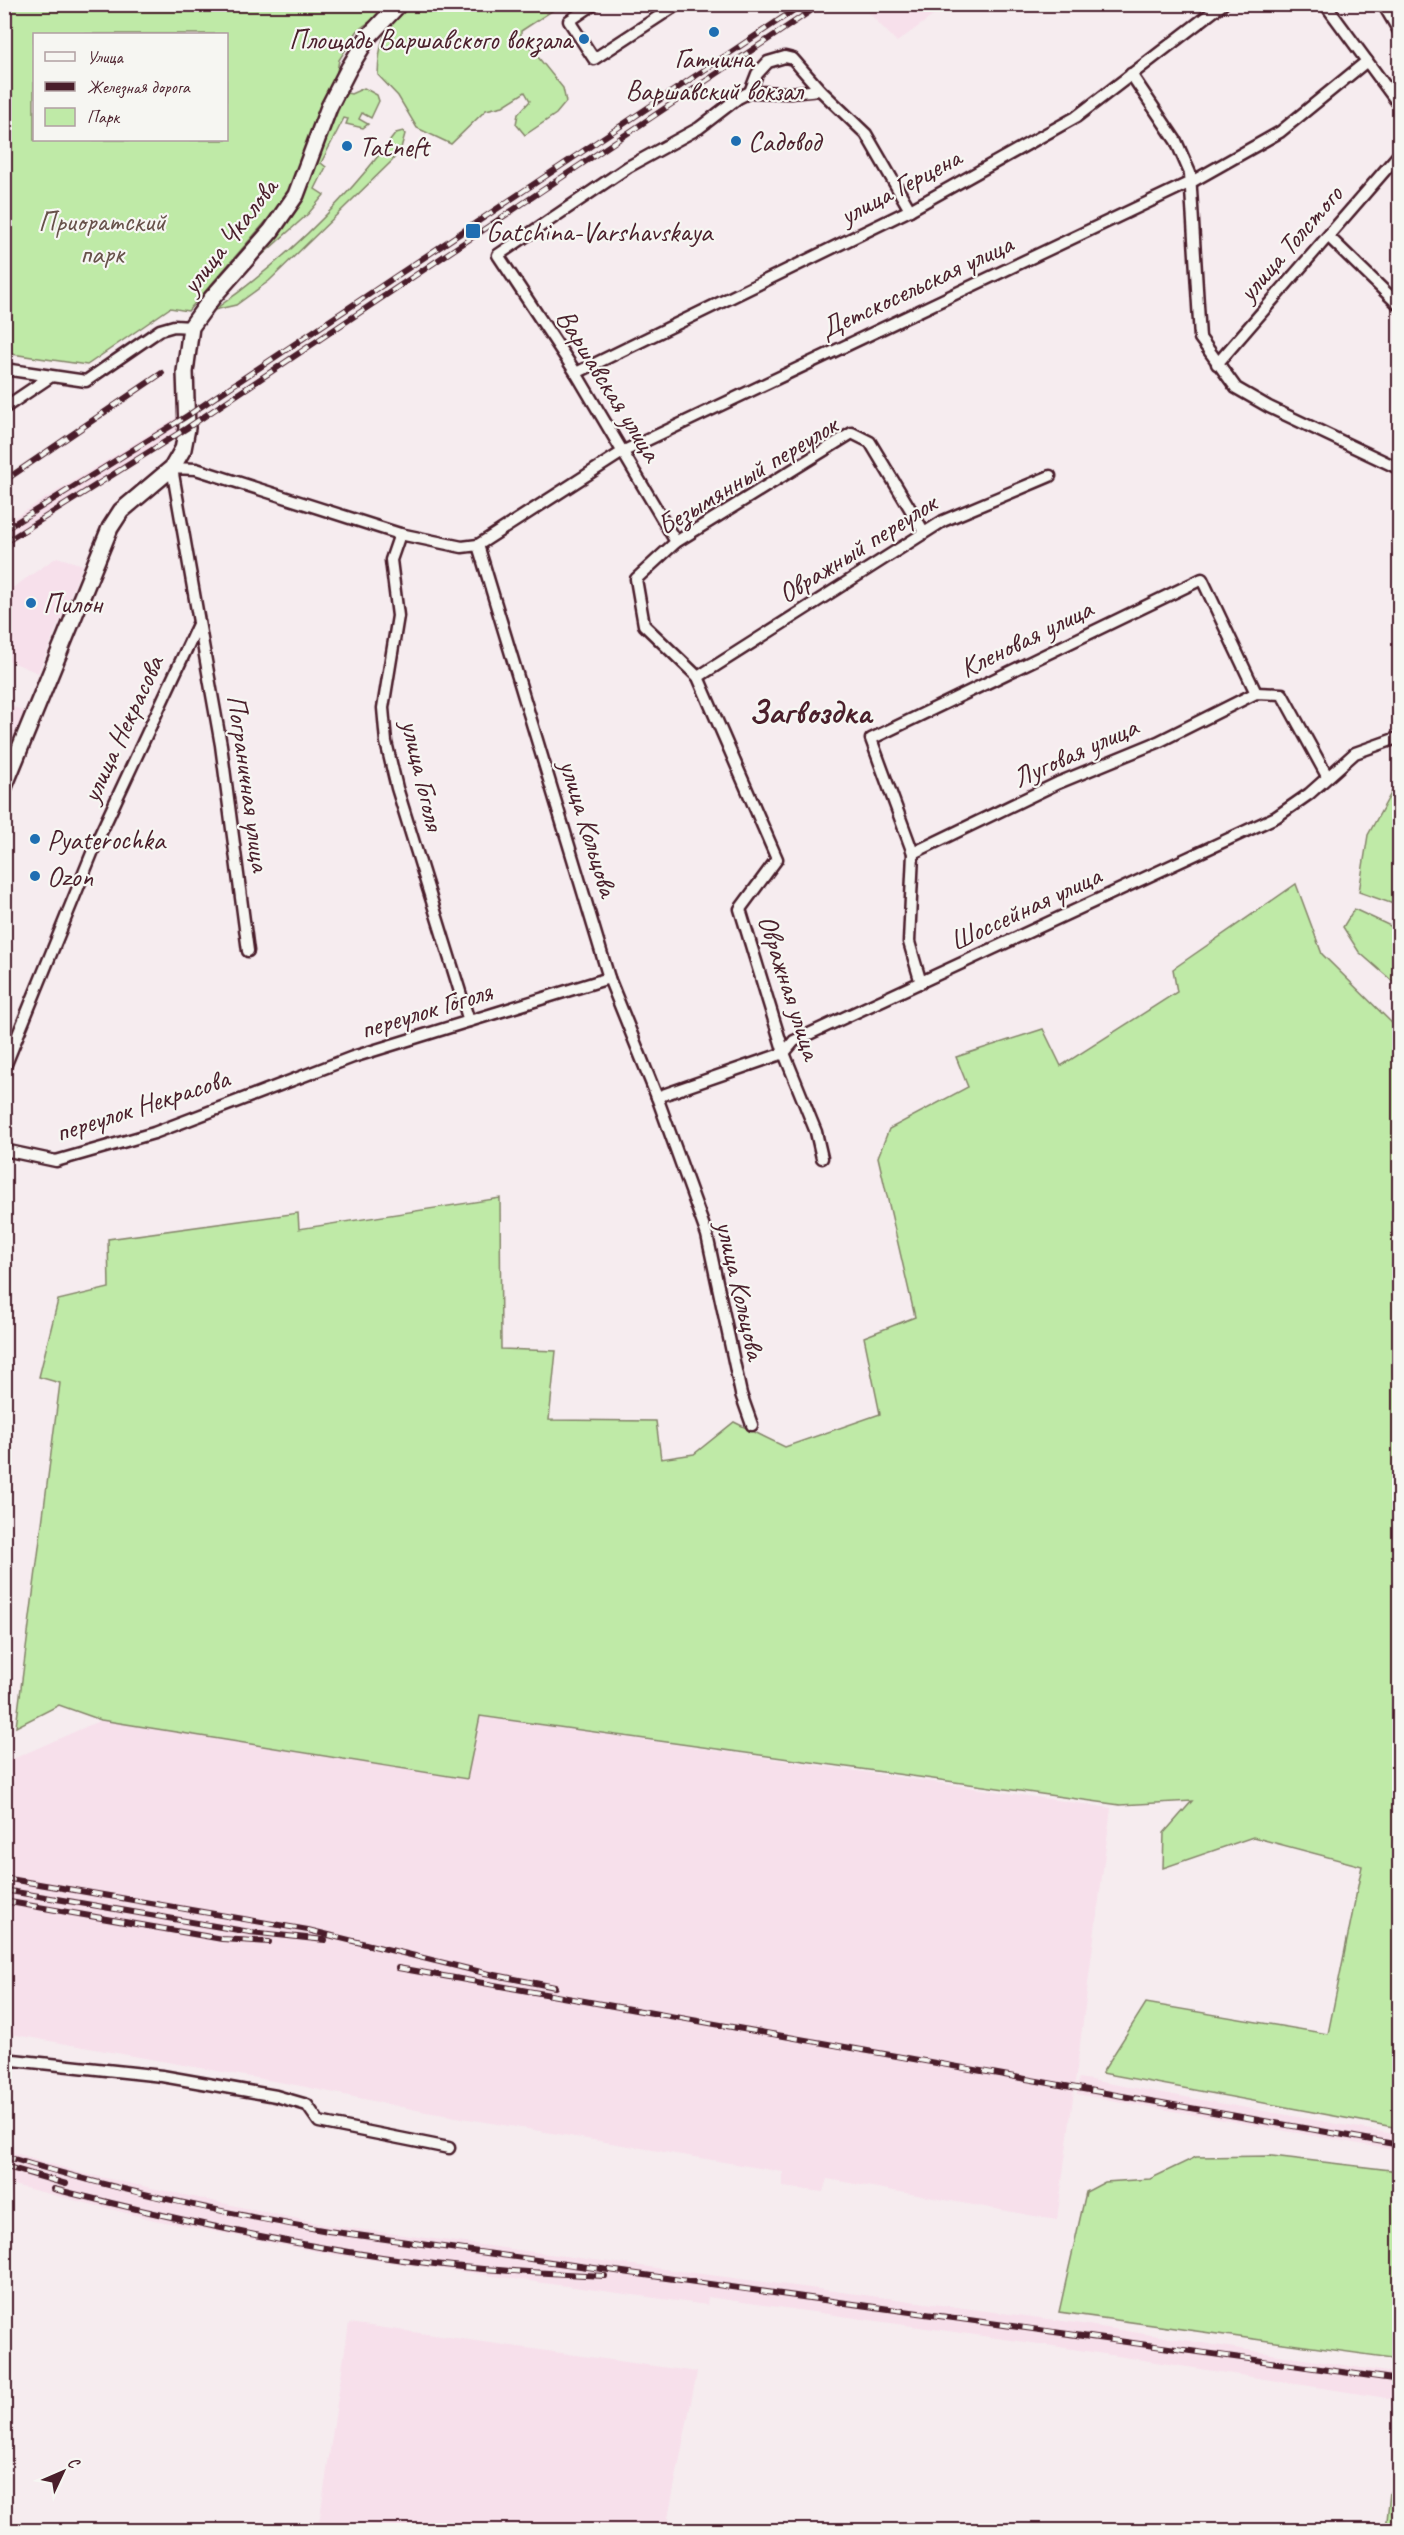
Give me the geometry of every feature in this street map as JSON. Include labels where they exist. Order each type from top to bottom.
[{"type":"main road","name":"улица Чкалова","points":[[172,468],[183,449],[187,416],[185,372],[191,327],[271,231],[296,195],[329,107],[349,68],[369,37],[399,4]]},
{"type":"main road","points":[[4,787],[110,528],[122,511],[172,468]]},
{"type":"street","points":[[594,4],[569,21],[594,59],[678,4]]},
{"type":"street","name":"улица Герцена","points":[[576,373],[910,210],[1076,117],[1223,4]]},
{"type":"street","points":[[1325,4],[1400,106]]},
{"type":"street","points":[[1383,4],[1400,33]]},
{"type":"street","points":[[820,90],[790,93],[750,92],[757,74],[775,58],[793,59],[820,90],[866,134],[910,210]]},
{"type":"street","name":"Детскосельская улица","points":[[478,545],[624,451],[1191,182],[1280,132],[1367,61]]},
{"type":"street","points":[[803,90],[807,74]]},
{"type":"street","points":[[1131,75],[1176,141],[1190,173],[1200,338],[1217,364],[1236,388],[1269,407],[1400,469]]},
{"type":"street","name":"Варшавская улица","points":[[676,542],[576,373],[498,255],[628,167],[699,128],[750,92]]},
{"type":"street","name":"улица Толстого","points":[[1217,364],[1400,153]]},
{"type":"street","points":[[1329,237],[1400,306]]},
{"type":"street","points":[[4,369],[86,381],[160,330],[174,326],[191,327]]},
{"type":"street","points":[[4,408],[50,377]]},
{"type":"street","name":"Безымянный переулок","points":[[644,625],[636,579],[676,542],[852,433],[870,442],[924,532]]},
{"type":"street","points":[[199,622],[172,468],[196,469],[400,534],[462,547],[478,545]]},
{"type":"street","name":"Овражный переулок","points":[[698,677],[943,521],[1050,476]]},
{"type":"street","name":"улица Гоголя","points":[[400,534],[391,560],[398,616],[383,708],[386,742],[397,788],[470,1021]]},
{"type":"street","name":"улица Кольцова","points":[[478,545],[609,978],[657,1097],[707,1236],[741,1394],[752,1425]]},
{"type":"street","name":"Кленовая улица","points":[[913,853],[871,739],[1202,579],[1256,693]]},
{"type":"street","name":"Пограничная улица","points":[[199,622],[221,746],[248,951]]},
{"type":"street","name":"улица Некрасова","points":[[4,1069],[98,841],[199,622]]},
{"type":"street","name":"Овражная улица","points":[[644,625],[698,677],[777,859],[740,909],[784,1053],[816,1132],[822,1158]]},
{"type":"street","points":[[1256,693],[1282,694],[1327,776]]},
{"type":"street","name":"Луговая улица","points":[[913,853],[1058,783],[1158,742],[1256,693]]},
{"type":"street","name":"Шоссейная улица","points":[[657,1097],[784,1053],[794,1041],[1276,817],[1309,794],[1355,753],[1400,737]]},
{"type":"street","points":[[913,853],[909,942],[921,983]]},
{"type":"street","name":"переулок Гоголя","points":[[259,1093],[353,1057],[609,978]]},
{"type":"street","name":"переулок Некрасова","points":[[4,1150],[56,1161],[154,1133],[259,1093]]},
{"type":"street","points":[[4,2059],[162,2076],[276,2096],[307,2105],[319,2122],[449,2148]]},
{"type":"shaded area","points":[[861,5],[948,5],[897,42]]},
{"type":"shaded area","points":[[195,406],[202,420],[5,547],[5,523]]},
{"type":"shaded area","points":[[57,557],[83,565],[38,673],[5,659],[5,593]]},
{"type":"shaded area","points":[[5,703],[27,713],[5,768]]},
{"type":"shaded area","points":[[479,1716],[1111,1808],[1057,2220],[827,2179],[823,2192],[783,2187],[783,2172],[426,2112],[301,2086],[5,2033],[4,1763],[101,1720],[467,1779]]},
{"type":"shaded area","points":[[1079,2078],[1399,2135],[1399,2151],[1077,2094]]},
{"type":"shaded area","points":[[5,2150],[81,2173],[326,2225],[1056,2320],[1399,2374],[1399,2400],[1053,2346],[708,2297],[707,2305],[329,2254],[155,2220],[5,2183]]},
{"type":"shaded area","points":[[349,2323],[697,2372],[667,2523],[662,2530],[318,2530]]},
{"type":"green space","name":"Приоратский парк","points":[[5,5],[393,5],[358,30],[339,60],[334,88],[288,196],[188,311],[170,308],[87,365],[5,353]]},
{"type":"green space","points":[[406,5],[561,5],[521,31],[521,36],[563,88],[566,102],[556,114],[525,135],[516,124],[518,114],[530,101],[525,92],[503,106],[486,110],[451,144],[417,128],[398,96],[378,75],[384,37],[392,22]]},
{"type":"green space","points":[[364,88],[377,95],[379,101],[371,118],[362,113],[359,119],[368,124],[363,128],[346,124],[348,119],[344,118],[321,163],[326,167],[315,189],[324,195],[308,214],[261,256],[255,258],[293,214],[344,97],[347,93],[351,94]]},
{"type":"green space","points":[[403,131],[405,134],[401,148],[392,161],[269,281],[236,305],[214,310],[289,251],[335,206],[396,133]]},
{"type":"green space","points":[[1399,779],[1399,906],[1359,892],[1368,835]]},
{"type":"green space","points":[[1296,884],[1322,954],[1399,1030],[1399,2128],[1102,2073],[1146,2003],[1328,2034],[1362,1866],[1253,1837],[1163,1868],[1164,1833],[1192,1801],[1120,1805],[480,1716],[467,1779],[101,1720],[59,1705],[16,1727],[60,1383],[39,1377],[58,1300],[109,1288],[108,1239],[298,1213],[299,1229],[500,1198],[501,1349],[556,1351],[549,1420],[656,1421],[661,1459],[694,1454],[734,1422],[785,1447],[880,1414],[864,1337],[915,1317],[878,1157],[889,1129],[968,1087],[956,1057],[1043,1029],[1061,1066],[1177,992],[1173,969]]},
{"type":"green space","points":[[1354,909],[1399,930],[1399,987],[1359,952],[1343,927]]},
{"type":"green space","points":[[1272,2156],[1399,2171],[1399,2359],[1059,2312],[1086,2192],[1105,2182],[1150,2179],[1196,2157]]},
{"type":"green space","points":[[1399,2488],[1399,2530],[1386,2530],[1390,2492]]},
{"type":"railway","points":[[4,530],[187,416],[803,4]]},
{"type":"railway","points":[[4,543],[187,428],[821,4]]},
{"type":"railway","points":[[4,481],[162,373]]},
{"type":"railway","points":[[4,1878],[308,1930],[485,1973],[555,1987]]},
{"type":"railway","points":[[4,1890],[250,1932],[325,1940]]},
{"type":"railway","points":[[4,1901],[222,1939],[269,1942]]},
{"type":"railway","points":[[398,1968],[1400,2145]]},
{"type":"railway","points":[[4,2156],[165,2199],[328,2231],[1400,2380]]},
{"type":"railway","points":[[4,2166],[66,2184]]},
{"type":"railway","points":[[54,2189],[213,2226],[374,2256],[483,2269],[605,2276]]},
{"type":"place","name":"Гатчина Варшавский вокзал","points":[[714,32]]},
{"type":"place","name":"Площадь Варшавского вокзала","points":[[584,39]]},
{"type":"place","name":"Садовод","points":[[736,141]]},
{"type":"place","name":"Tatneft","points":[[347,146]]},
{"type":"place","name":"Gatchina-Varshavskaya","points":[[473,231]]},
{"type":"place","name":"Пилон","points":[[31,603]]},
{"type":"place","name":"Pyaterochka","points":[[35,839]]},
{"type":"place","name":"Ozon","points":[[35,876]]},
{"type":"district","name":"Загвоздка","points":[[810,711]]}]
